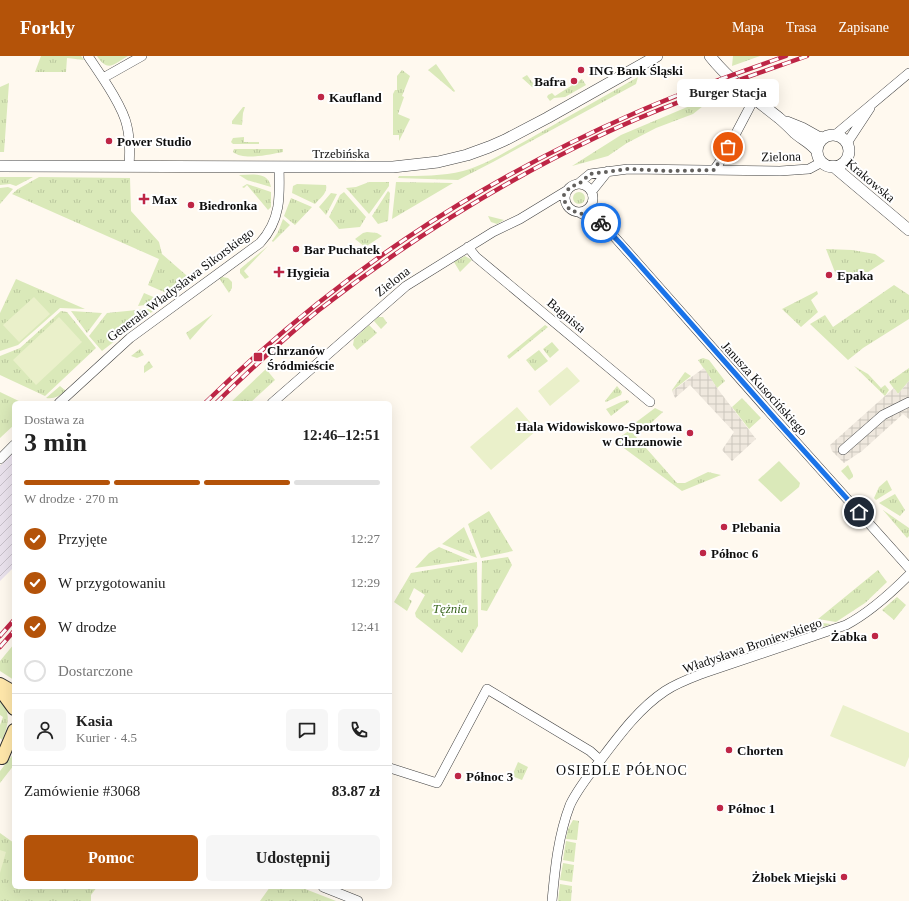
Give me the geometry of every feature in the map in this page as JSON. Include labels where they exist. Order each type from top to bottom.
[{"type":"main road","points":[[0,684],[12,691]]},
{"type":"main road","points":[[0,690],[12,707]]},
{"type":"main road","points":[[1,760],[12,735]]},
{"type":"main road","points":[[1,760],[12,749]]},
{"type":"street","points":[[88,56],[103,78],[124,115],[130,145],[129,166]]},
{"type":"street","points":[[103,78],[142,56]]},
{"type":"street","name":"Trzebińska","points":[[0,166],[393,167],[438,162],[467,155],[506,140],[657,56]]},
{"type":"street","points":[[710,56],[718,66],[754,99],[781,119],[796,134],[812,145],[817,151]]},
{"type":"street","points":[[835,135],[858,114],[871,106],[909,73]]},
{"type":"street","points":[[714,170],[724,156],[754,99]]},
{"type":"street","points":[[847,143],[871,106]]},
{"type":"street","points":[[781,119],[823,138]]},
{"type":"street","points":[[830,135],[835,135],[847,143],[848,149],[846,159],[843,163],[834,166],[825,165],[818,156],[818,144],[823,138],[830,135]]},
{"type":"street","name":"Zielona","points":[[579,184],[590,174],[628,169],[668,171],[780,171],[809,169],[822,162]]},
{"type":"street","name":"Krakowska","points":[[834,166],[909,230]]},
{"type":"street","name":"Generała Władysława Sikorskiego","points":[[61,401],[130,338],[260,243],[269,231],[279,208],[279,167]]},
{"type":"street","points":[[592,193],[584,184],[574,184],[566,191],[564,200],[570,210],[580,213],[585,212],[591,206],[592,193],[608,171]]},
{"type":"street","name":"Zielona","points":[[274,401],[398,292],[468,247],[566,191]]},
{"type":"street","points":[[545,204],[558,203],[567,206]]},
{"type":"street","name":"Janusza Kusocińskiego","points":[[591,206],[602,224],[909,568]]},
{"type":"street","name":"Janusza Kusocińskiego","points":[[580,213],[602,224]]},
{"type":"street","name":"Bagnista","points":[[468,247],[476,257],[650,402]]},
{"type":"street","points":[[843,450],[882,415],[909,402]]},
{"type":"street","points":[[0,459],[12,447]]},
{"type":"street","name":"Władysława Broniewskiego","points":[[552,901],[559,839],[570,805],[600,760],[638,714],[665,691],[682,682],[704,673],[834,630],[858,618],[909,575]]},
{"type":"street","points":[[392,769],[437,783],[487,689],[590,751],[600,760]]},
{"type":"street","points":[[328,889],[358,901]]},
{"type":"shaded area","points":[[704,368],[717,388],[756,439],[732,461],[722,450],[734,432],[690,385],[675,398],[672,391]]},
{"type":"shaded area","points":[[909,381],[909,419],[903,414],[862,451],[844,463],[832,451],[830,445],[894,388],[898,394]]},
{"type":"shaded area","points":[[12,454],[12,569],[0,581],[0,466]]},
{"type":"green space","points":[[41,56],[81,56],[84,60],[67,58],[66,72],[35,72]]},
{"type":"green space","points":[[97,56],[128,56],[115,64],[108,66]]},
{"type":"green space","points":[[733,56],[760,56],[732,66]]},
{"type":"green space","points":[[436,64],[455,91],[454,92],[428,70]]},
{"type":"green space","points":[[402,70],[410,76],[402,96],[404,97],[398,114],[410,119],[399,141],[399,135],[393,135],[393,94],[395,90],[397,90],[397,76]]},
{"type":"green space","points":[[527,75],[535,86],[540,83],[540,85],[536,88],[532,87],[522,78]]},
{"type":"green space","points":[[638,77],[636,84],[458,180],[398,178],[399,176],[455,173],[480,165],[497,157]]},
{"type":"green space","points":[[582,79],[586,85],[565,97],[554,98],[550,101],[547,97],[552,93],[555,96]]},
{"type":"green space","points":[[9,83],[4,152],[0,152],[0,87]]},
{"type":"green space","points":[[718,94],[693,114],[656,128],[627,143],[608,156],[572,166],[621,135]]},
{"type":"green space","points":[[243,107],[245,107],[242,125],[232,124],[232,121]]},
{"type":"green space","points":[[244,137],[244,142],[259,142],[259,144],[233,144],[231,142],[233,138]]},
{"type":"green space","points":[[234,149],[283,149],[283,152],[258,156],[244,156],[233,152]]},
{"type":"green space","points":[[239,175],[263,176],[267,178],[271,187],[247,180]]},
{"type":"green space","points":[[0,177],[33,177],[16,186],[10,184],[0,185]]},
{"type":"green space","points":[[39,177],[130,178],[131,211],[159,242],[162,254],[194,282],[181,290],[171,293],[148,285],[159,259],[12,194]]},
{"type":"green space","points":[[369,182],[389,182],[389,186],[369,214],[346,188],[356,187]]},
{"type":"green space","points":[[396,182],[453,183],[392,219]]},
{"type":"green space","points":[[247,184],[271,192],[271,207],[268,210],[247,185],[244,188],[242,187]]},
{"type":"green space","points":[[297,184],[326,185],[326,190],[315,204],[292,193],[293,186]]},
{"type":"green space","points":[[8,187],[13,189],[0,204],[0,188]]},
{"type":"green space","points":[[388,191],[390,193],[388,221],[378,224],[372,216]]},
{"type":"green space","points":[[344,192],[366,217],[360,227],[339,229],[329,217],[340,195]]},
{"type":"green space","points":[[577,192],[581,192],[585,198],[581,204],[577,204],[573,200],[573,196]]},
{"type":"green space","points":[[331,193],[337,194],[326,215],[319,207]]},
{"type":"green space","points":[[291,198],[312,207],[295,225],[284,216]]},
{"type":"green space","points":[[488,216],[504,220],[497,224],[491,222]]},
{"type":"green space","points":[[283,219],[290,225],[273,242],[272,241],[278,232]]},
{"type":"green space","points":[[367,232],[377,233],[382,236],[365,247],[355,239]]},
{"type":"green space","points":[[268,246],[244,271],[249,277],[245,279],[240,273],[240,269]]},
{"type":"green space","points":[[826,249],[852,250],[875,254],[885,261],[862,276],[851,273],[838,280]]},
{"type":"green space","points":[[465,256],[472,260],[460,272],[454,262]]},
{"type":"green space","points":[[219,278],[228,278],[232,282],[232,288],[229,293]]},
{"type":"green space","points":[[16,279],[85,309],[60,308],[18,345],[0,351],[0,313]]},
{"type":"green space","points":[[894,285],[909,295],[909,319],[863,348],[848,360],[810,324],[825,315],[833,327]]},
{"type":"green space","points":[[817,291],[818,294],[811,300],[818,312],[801,327],[782,309]]},
{"type":"green space","points":[[144,293],[158,299],[159,303],[138,306]]},
{"type":"green space","points":[[34,297],[50,314],[19,342],[3,325]]},
{"type":"green space","points":[[157,308],[102,351],[89,336],[107,313]]},
{"type":"green space","points":[[61,311],[67,312],[96,348],[45,396],[0,375],[0,356],[20,348]]},
{"type":"green space","points":[[71,311],[102,313],[87,333]]},
{"type":"green space","points":[[213,314],[190,340],[186,333]]},
{"type":"green space","points":[[59,317],[82,342],[36,385],[13,360]]},
{"type":"green space","points":[[378,317],[383,317],[387,323],[381,329],[374,321]]},
{"type":"green space","points":[[369,325],[377,333],[357,350],[353,345],[354,339]]},
{"type":"green space","points":[[545,325],[548,327],[509,359],[507,356]]},
{"type":"green space","points":[[552,342],[559,350],[550,358],[543,349]]},
{"type":"green space","points":[[140,349],[144,355],[137,358],[131,356]]},
{"type":"green space","points":[[539,350],[548,361],[535,371],[526,360]]},
{"type":"green space","points":[[703,358],[709,360],[725,381],[717,388],[698,360]]},
{"type":"green space","points":[[149,361],[153,367],[144,373],[144,366]]},
{"type":"green space","points":[[854,366],[868,374],[881,388],[885,385],[889,390],[885,396]]},
{"type":"green space","points":[[567,367],[580,381],[550,406],[538,391]]},
{"type":"green space","points":[[909,368],[909,381],[898,394],[889,382]]},
{"type":"green space","points":[[266,369],[275,380],[252,401],[232,401]]},
{"type":"green space","points":[[685,372],[691,376],[672,391],[672,390]]},
{"type":"green space","points":[[60,386],[66,391],[57,397],[46,398]]},
{"type":"green space","points":[[617,386],[622,392],[621,395],[606,402],[605,401]]},
{"type":"green space","points":[[0,392],[19,401],[12,401],[12,427],[0,438]]},
{"type":"green space","points":[[742,398],[761,418],[749,429],[732,407]]},
{"type":"green space","points":[[628,400],[629,402],[611,416],[606,409],[621,402]]},
{"type":"green space","points":[[517,407],[537,430],[491,470],[470,447]]},
{"type":"green space","points":[[655,408],[663,412],[642,431],[635,423]]},
{"type":"green space","points":[[630,430],[677,483],[685,483],[708,472],[721,475],[682,491],[617,443],[616,440]]},
{"type":"green space","points":[[779,461],[800,483],[799,487],[781,502],[758,480]]},
{"type":"green space","points":[[848,465],[853,475],[853,477],[849,480],[841,471]]},
{"type":"green space","points":[[887,480],[892,490],[876,500],[874,498],[879,487]]},
{"type":"green space","points":[[895,494],[905,510],[900,516],[879,503]]},
{"type":"green space","points":[[883,510],[909,528],[909,536],[907,538]]},
{"type":"green space","points":[[489,511],[513,551],[481,558],[468,524]]},
{"type":"green space","points":[[464,527],[477,558],[442,544]]},
{"type":"green space","points":[[439,547],[470,560],[415,568],[429,553]]},
{"type":"green space","points":[[508,557],[512,565],[487,611],[481,610],[482,561]]},
{"type":"green space","name":"Tężnia","points":[[477,562],[478,626],[462,653],[416,617],[415,613],[425,595],[414,588],[409,599],[412,601],[407,611],[394,602],[411,573]]},
{"type":"green space","points":[[878,570],[887,582],[865,603],[836,622],[818,619]]},
{"type":"green space","points":[[897,597],[906,605],[894,620],[882,610]]},
{"type":"green space","points":[[813,622],[831,624],[815,628],[806,625]]},
{"type":"green space","points":[[787,632],[788,636],[786,638],[777,640],[776,637]]},
{"type":"green space","points":[[12,646],[12,679],[0,671],[0,661]]},
{"type":"green space","points":[[730,653],[732,660],[705,670],[701,662]]},
{"type":"green space","points":[[0,700],[6,709],[8,720],[2,740],[0,738],[0,725],[3,717],[0,715]]},
{"type":"green space","points":[[843,705],[909,733],[909,757],[905,767],[830,736]]},
{"type":"green space","points":[[12,756],[12,768],[0,783],[0,771]]},
{"type":"green space","points":[[518,762],[528,767],[522,780],[512,776]]},
{"type":"green space","points":[[573,820],[579,821],[577,840],[566,839],[568,829]]},
{"type":"green space","points":[[0,833],[12,842],[12,889],[96,889],[91,895],[91,901],[0,901]]},
{"type":"green space","points":[[566,841],[576,843],[574,862],[563,860]]},
{"type":"green space","points":[[0,850],[6,852],[0,873]]},
{"type":"green space","points":[[563,863],[574,865],[572,882],[560,880]]},
{"type":"green space","points":[[560,884],[572,886],[571,901],[558,901]]},
{"type":"green space","points":[[269,889],[305,889],[336,901],[260,901]]},
{"type":"railway","points":[[207,401],[253,358],[303,315],[354,275],[406,238],[461,203],[517,171],[575,141],[635,113],[691,90],[786,56]]},
{"type":"railway","points":[[218,401],[266,355],[319,310],[420,237],[454,215],[526,173],[624,124],[702,93],[807,56]]},
{"type":"railway","points":[[0,636],[12,622]]},
{"type":"railway","points":[[0,647],[12,633]]},
{"type":"way so far","points":[[601,223],[570,210],[564,200],[564,195],[570,187],[574,184],[579,184],[590,174],[628,169],[668,171],[714,170],[724,156],[728,147]]},
{"type":"place","name":"ING Bank Śląski","points":[[581,70]]},
{"type":"place","name":"Bafra","points":[[574,81]]},
{"type":"place","name":"Kaufland","points":[[321,97]]},
{"type":"place","name":"Power Studio","points":[[109,141]]},
{"type":"place","name":"Burger Stacja","points":[[728,147]]},
{"type":"place","name":"Max","points":[[144,199]]},
{"type":"place","name":"Biedronka","points":[[191,205]]},
{"type":"place","name":"Bar Puchatek","points":[[296,249]]},
{"type":"place","name":"Hygieia","points":[[279,272]]},
{"type":"place","name":"Epaka","points":[[829,275]]},
{"type":"place","name":"Chrzanów Śródmieście","points":[[258,357]]},
{"type":"place","name":"Hala Widowiskowo-Sportowa w Chrzanowie","points":[[690,433]]},
{"type":"place","name":"Plebania","points":[[724,527]]},
{"type":"place","name":"Północ 6","points":[[703,553]]},
{"type":"place","name":"Żabka","points":[[875,636]]},
{"type":"place","name":"Chorten","points":[[729,750]]},
{"type":"place","name":"Północ 3","points":[[458,776]]},
{"type":"place","name":"Północ 1","points":[[720,808]]},
{"type":"place","name":"Żłobek Miejski","points":[[844,877]]},
{"type":"district","name":"OSIEDLE PÓŁNOC","points":[[622,770]]},
{"type":"route","points":[[601,223],[859,512]]}]
